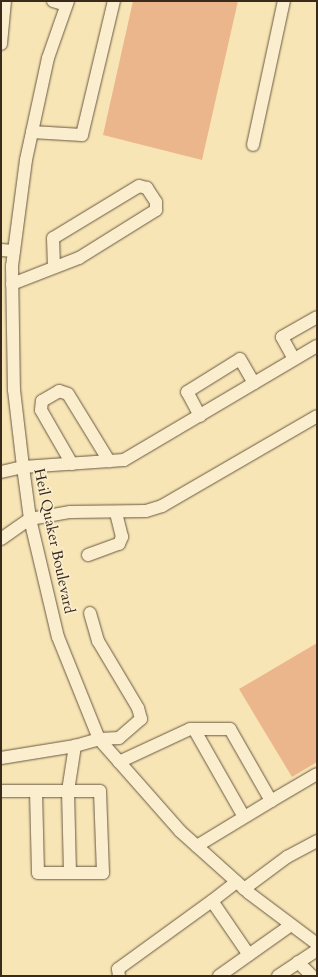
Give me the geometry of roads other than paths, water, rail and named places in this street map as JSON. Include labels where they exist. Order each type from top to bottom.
[{"type":"street","points":[[1,44],[5,1]]},
{"type":"street","points":[[53,1],[67,3]]},
{"type":"street","points":[[32,132],[82,135],[114,1]]},
{"type":"street","points":[[254,145],[284,1]]},
{"type":"street","name":"Heil Quaker Boulevard","points":[[67,3],[48,58],[32,132],[14,251],[12,284],[14,390],[22,467],[30,519],[58,637],[99,739],[180,830],[197,846],[240,885],[317,944]]},
{"type":"street","points":[[12,284],[54,266],[79,258],[156,210],[156,202],[147,188],[139,186],[52,238],[54,266]]},
{"type":"street","points":[[1,250],[14,251]]},
{"type":"street","points":[[294,359],[282,337],[317,317]]},
{"type":"street","points":[[1,472],[22,467],[124,460],[317,346]]},
{"type":"street","points":[[200,416],[187,392],[240,359],[254,383]]},
{"type":"street","points":[[72,464],[41,410],[42,401],[59,391],[68,394],[109,461]]},
{"type":"street","points":[[1,539],[30,519],[70,512],[116,513],[146,511],[162,506],[317,416]]},
{"type":"street","points":[[88,555],[119,544],[122,537],[116,513]]},
{"type":"street","points":[[1,758],[75,746],[99,739],[119,738],[141,719],[138,708],[98,641],[90,613]]},
{"type":"street","points":[[119,762],[194,729],[230,729],[271,800]]},
{"type":"street","points":[[194,729],[244,817]]},
{"type":"street","points":[[70,873],[68,791],[75,746]]},
{"type":"street","points":[[197,846],[271,800],[317,774]]},
{"type":"street","points":[[1,791],[36,791],[68,791],[100,791],[102,873],[38,873],[36,791]]},
{"type":"street","points":[[119,976],[118,969],[212,901],[317,840]]},
{"type":"street","points":[[212,901],[249,955]]},
{"type":"street","points":[[219,976],[291,925]]},
{"type":"street","points":[[278,976],[317,950]]},
{"type":"street","points":[[298,962],[312,976]]}]
